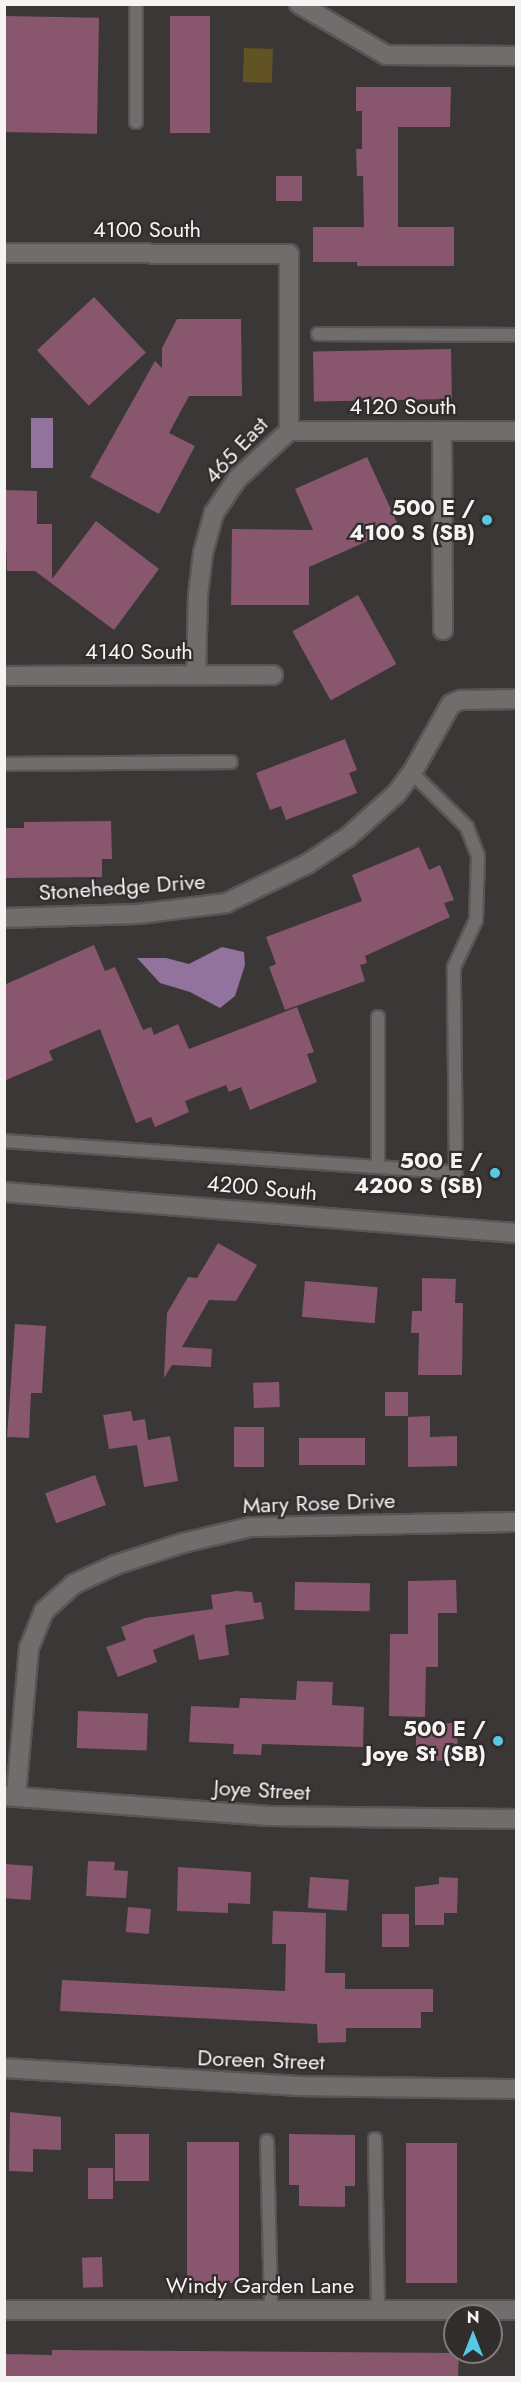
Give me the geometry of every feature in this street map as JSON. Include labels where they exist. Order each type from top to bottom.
[{"type":"street","points":[[298,4],[386,55],[516,56]]},
{"type":"street","name":"4100 South","points":[[4,253],[289,254]]},
{"type":"street","name":"465 East","points":[[196,675],[198,594],[214,513],[237,479],[289,431],[289,254]]},
{"type":"street","name":"4120 South","points":[[289,431],[516,431]]},
{"type":"street","points":[[442,431],[443,630]]},
{"type":"street","name":"4140 South","points":[[4,676],[273,675]]},
{"type":"street","name":"Stonehedge Drive","points":[[4,918],[138,914],[226,903],[307,864],[348,837],[396,794],[412,773],[451,704],[461,700],[516,699]]},
{"type":"street","name":"4200 South","points":[[4,1192],[516,1233]]},
{"type":"street","name":"Mary Rose Drive","points":[[10,1796],[29,1648],[44,1611],[74,1584],[138,1557],[250,1527],[516,1522]]},
{"type":"street","name":"Joye Street","points":[[10,1796],[269,1816],[516,1819]]},
{"type":"street","name":"Doreen Street","points":[[4,2067],[296,2086],[516,2089]]},
{"type":"street","name":"Windy Garden Lane","points":[[4,2310],[516,2310]]},
{"type":"lane","points":[[136,4],[136,122]]},
{"type":"lane","points":[[318,334],[516,335]]},
{"type":"lane","points":[[4,764],[231,762]]},
{"type":"lane","points":[[4,1141],[456,1173],[454,967],[476,920],[478,856],[467,827],[412,773]]},
{"type":"lane","points":[[378,1017],[378,1167]]},
{"type":"lane","points":[[375,2139],[378,2309]]},
{"type":"lane","points":[[267,2141],[271,2310]]},
{"type":"shaded area","points":[[244,48],[273,49],[272,83],[243,82]]},
{"type":"shaded area","points":[[31,418],[53,418],[53,468],[31,468]]},
{"type":"shaded area","points":[[222,947],[244,952],[245,965],[235,996],[220,1008],[190,992],[160,983],[137,958],[166,958],[189,964]]},
{"type":"building","points":[[4,16],[99,18],[97,134],[4,132]]},
{"type":"building","points":[[170,16],[210,16],[210,133],[170,133]]},
{"type":"building","points":[[356,87],[451,87],[450,127],[398,127],[398,227],[454,227],[454,266],[357,266],[357,262],[313,262],[313,227],[364,227],[363,176],[357,176],[356,149],[362,149],[362,111],[356,111]]},
{"type":"building","points":[[276,176],[302,176],[302,201],[276,201]]},
{"type":"building","points":[[94,297],[146,353],[89,406],[37,350]]},
{"type":"building","points":[[177,319],[241,319],[242,396],[189,396],[169,433],[195,446],[159,514],[90,477],[155,361],[162,368],[162,348]]},
{"type":"building","points":[[451,349],[452,399],[314,401],[313,351]]},
{"type":"building","points":[[367,457],[399,527],[309,567],[309,605],[231,605],[232,529],[313,530],[295,489]]},
{"type":"building","points":[[4,490],[37,491],[37,524],[52,524],[52,579],[96,521],[159,569],[114,630],[35,571],[7,571]]},
{"type":"building","points":[[358,595],[396,664],[331,700],[292,631]]},
{"type":"building","points":[[345,739],[357,770],[349,773],[357,793],[286,820],[281,806],[270,810],[256,773]]},
{"type":"building","points":[[111,821],[112,859],[102,859],[102,877],[4,878],[4,828],[24,828],[24,822]]},
{"type":"building","points":[[419,847],[429,870],[440,865],[454,900],[444,903],[450,917],[365,956],[367,963],[360,965],[365,981],[285,1010],[269,967],[276,964],[266,937],[362,901],[352,875]]},
{"type":"building","points":[[94,945],[105,971],[115,967],[143,1030],[151,1027],[154,1035],[178,1024],[189,1049],[297,1007],[314,1052],[307,1054],[317,1082],[250,1110],[241,1087],[229,1092],[226,1085],[185,1101],[189,1112],[155,1127],[151,1117],[136,1123],[100,1029],[49,1051],[53,1060],[4,1081],[4,985]]},
{"type":"building","points":[[218,1243],[257,1265],[236,1301],[209,1300],[182,1347],[212,1349],[211,1367],[172,1365],[164,1378],[167,1313],[188,1277],[197,1278]]},
{"type":"building","points":[[422,1278],[456,1279],[455,1303],[463,1303],[462,1375],[418,1375],[419,1333],[411,1333],[412,1311],[422,1311]]},
{"type":"building","points":[[305,1281],[378,1287],[375,1323],[302,1317]]},
{"type":"building","points":[[15,1324],[46,1326],[42,1393],[31,1393],[29,1438],[7,1437]]},
{"type":"building","points":[[279,1382],[280,1407],[254,1408],[253,1383]]},
{"type":"building","points":[[385,1392],[408,1392],[408,1416],[385,1416]]},
{"type":"building","points":[[131,1411],[133,1421],[145,1419],[148,1440],[170,1436],[178,1481],[144,1487],[137,1445],[109,1449],[103,1415]]},
{"type":"building","points":[[430,1416],[430,1437],[457,1436],[457,1466],[408,1467],[408,1417]]},
{"type":"building","points":[[234,1427],[264,1427],[264,1467],[234,1467]]},
{"type":"building","points":[[299,1438],[365,1438],[365,1465],[299,1465]]},
{"type":"building","points":[[95,1475],[106,1505],[56,1523],[45,1493]]},
{"type":"building","points":[[456,1580],[457,1613],[438,1613],[438,1667],[426,1667],[425,1717],[389,1716],[390,1634],[408,1634],[408,1581]]},
{"type":"building","points":[[295,1582],[370,1583],[369,1611],[295,1610]]},
{"type":"building","points":[[236,1591],[252,1592],[254,1603],[261,1602],[264,1619],[225,1625],[229,1655],[199,1660],[194,1634],[153,1650],[157,1662],[118,1677],[106,1647],[126,1640],[121,1627],[145,1618],[213,1609],[211,1595]]},
{"type":"building","points":[[297,1681],[333,1682],[332,1705],[364,1707],[363,1747],[262,1744],[261,1755],[233,1754],[234,1744],[189,1742],[191,1706],[239,1708],[240,1698],[296,1700]]},
{"type":"building","points":[[78,1711],[148,1713],[147,1750],[77,1748]]},
{"type":"building","points":[[457,1723],[458,1760],[430,1761],[430,1753],[416,1753],[416,1724]]},
{"type":"building","points":[[88,1861],[115,1862],[114,1870],[128,1871],[126,1898],[86,1896]]},
{"type":"building","points":[[4,1864],[33,1866],[31,1900],[4,1898]]},
{"type":"building","points":[[178,1867],[251,1872],[250,1904],[228,1903],[228,1913],[177,1911]]},
{"type":"building","points":[[310,1877],[349,1880],[347,1911],[308,1908]]},
{"type":"building","points":[[439,1877],[458,1878],[457,1913],[444,1913],[444,1925],[415,1925],[415,1887],[439,1884]]},
{"type":"building","points":[[128,1907],[151,1909],[149,1934],[126,1932]]},
{"type":"building","points":[[273,1911],[326,1913],[325,1973],[345,1973],[345,1989],[433,1989],[433,2012],[421,2012],[421,2028],[346,2028],[346,2042],[318,2043],[317,2024],[60,2011],[62,1980],[285,1991],[286,1944],[272,1944]]},
{"type":"building","points":[[382,1914],[409,1914],[409,1947],[382,1947]]},
{"type":"building","points":[[10,2112],[61,2117],[61,2150],[33,2149],[33,2172],[9,2171]]},
{"type":"building","points":[[115,2134],[149,2134],[149,2181],[115,2181]]},
{"type":"building","points":[[289,2134],[355,2135],[355,2186],[345,2186],[345,2207],[299,2206],[299,2185],[289,2185]]},
{"type":"building","points":[[187,2142],[239,2142],[239,2283],[187,2283]]},
{"type":"building","points":[[406,2143],[457,2143],[457,2283],[406,2283]]},
{"type":"building","points":[[88,2168],[113,2168],[113,2199],[88,2199]]},
{"type":"building","points":[[102,2257],[103,2287],[83,2288],[82,2258]]},
{"type":"building","points":[[52,2350],[443,2353],[443,2364],[459,2364],[458,2378],[4,2378],[4,2354],[52,2355]]},
{"type":"place","name":"500 E / 4100 S (SB)","points":[[487,520]]},
{"type":"place","name":"500 E / 4200 S (SB)","points":[[495,1173]]},
{"type":"place","name":"500 E / Joye St (SB)","points":[[498,1741]]}]
